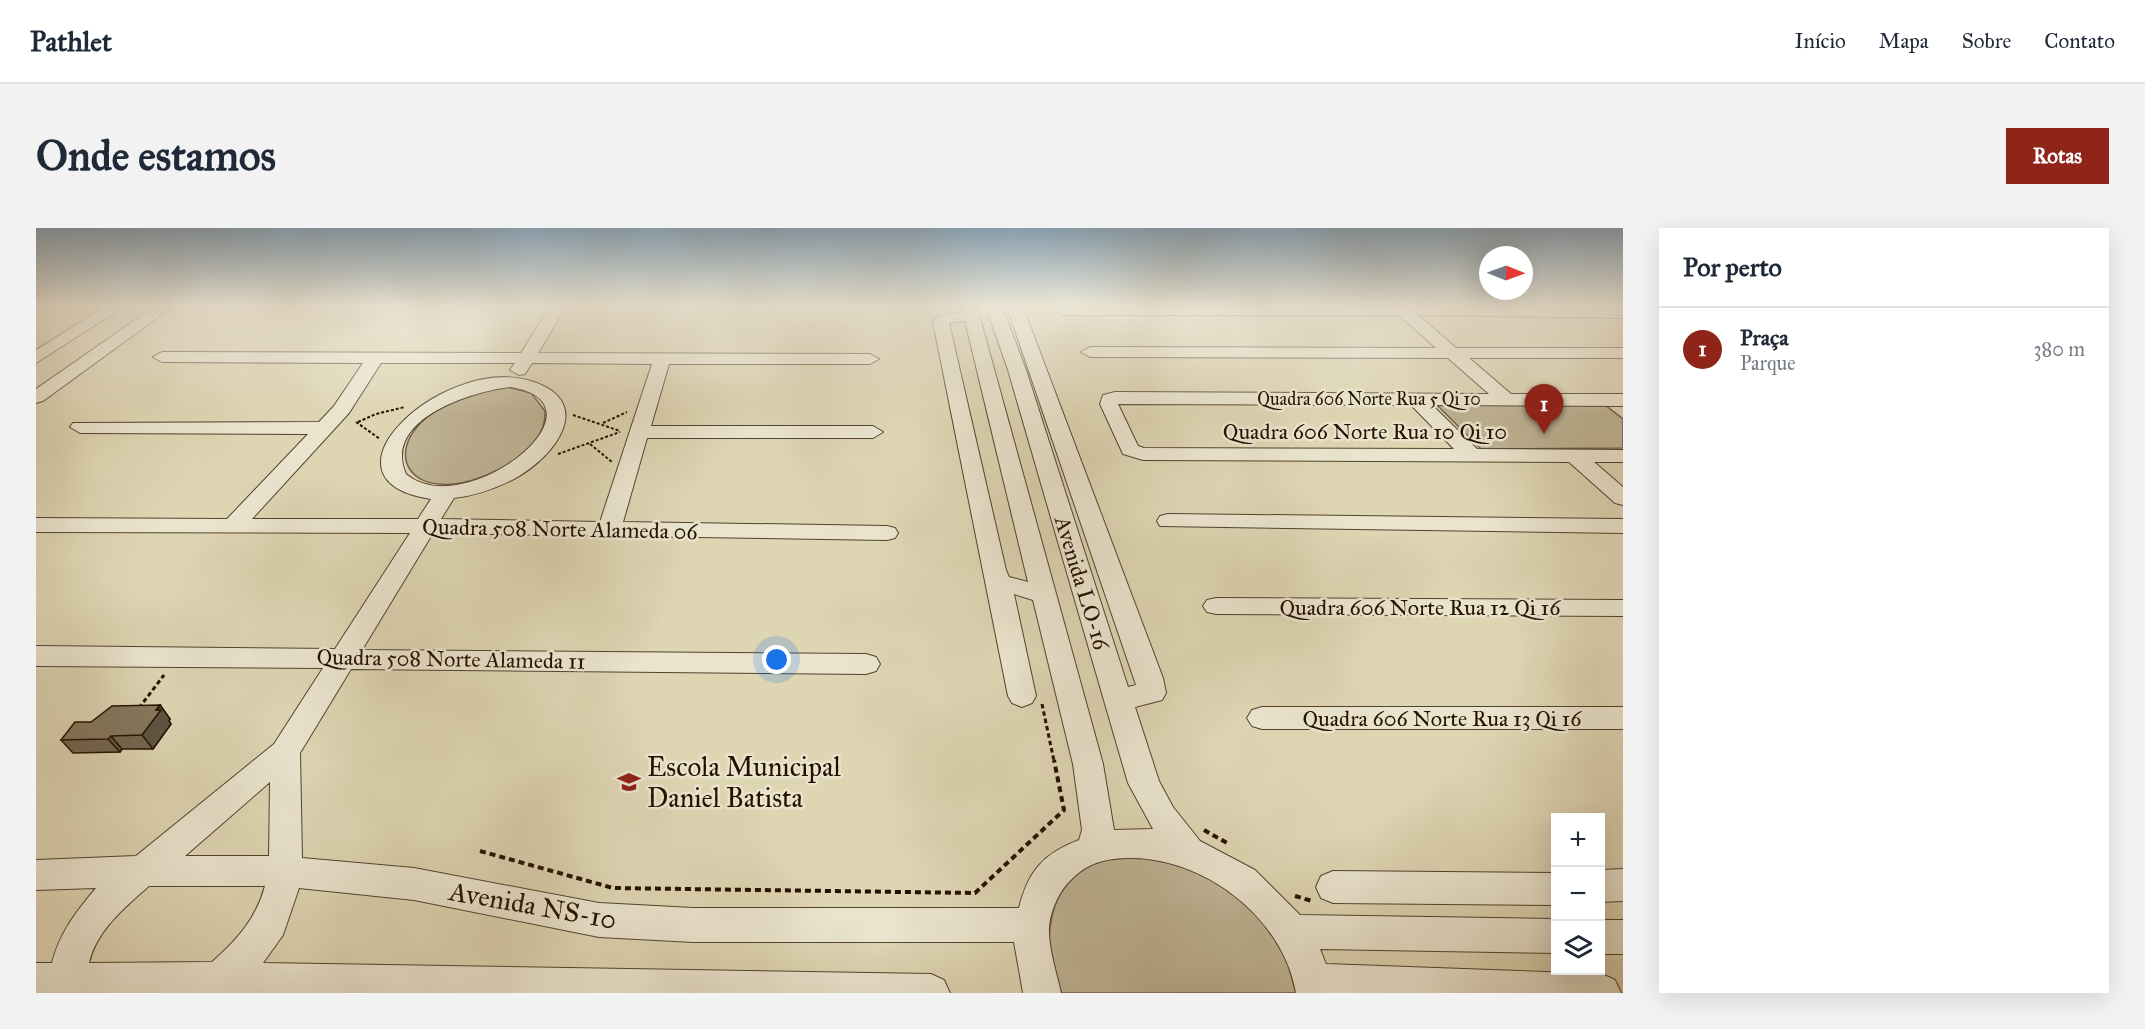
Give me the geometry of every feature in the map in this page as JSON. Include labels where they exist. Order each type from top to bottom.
[{"type":"street","points":[[36,358],[59,343]]},
{"type":"street","points":[[36,377],[86,343]]},
{"type":"street","points":[[36,397],[113,343]]},
{"type":"street","points":[[511,382],[536,343]]},
{"type":"street","points":[[945,343],[994,570],[1031,695]]},
{"type":"street","name":"Avenida LO-16","points":[[978,343],[1088,764],[1098,830],[1094,845]]},
{"type":"street","name":"Avenida LO-16","points":[[1017,343],[1055,494],[1144,783],[1162,817],[1191,838]]},
{"type":"street","points":[[1440,343],[1506,399]]},
{"type":"street","points":[[946,347],[979,348]]},
{"type":"street","points":[[1090,352],[1623,353]]},
{"type":"street","points":[[162,357],[870,359]]},
{"type":"street","points":[[234,525],[342,410],[355,386],[376,358]]},
{"type":"street","points":[[609,530],[662,358]]},
{"type":"street","points":[[1023,360],[1083,494],[1149,678],[1152,693],[1118,699]]},
{"type":"street","points":[[511,382],[541,389],[548,395],[556,410],[552,435],[530,459],[492,481],[446,493],[414,488],[400,480],[393,467],[394,448],[412,421],[445,399],[478,385],[511,382]]},
{"type":"street","points":[[1415,398],[1471,455]]},
{"type":"street","name":"Quadra 606 Norte Rua 5 Qi 10","points":[[1143,454],[1130,450],[1109,404],[1110,399],[1614,400]]},
{"type":"street","points":[[1614,400],[1623,413]]},
{"type":"street","points":[[960,413],[996,412]]},
{"type":"street","points":[[80,427],[323,428]]},
{"type":"street","points":[[640,432],[873,432]]},
{"type":"street","points":[[967,443],[1004,443]]},
{"type":"street","name":"Quadra 606 Norte Rua 10 Qi 10","points":[[1143,454],[1623,456]]},
{"type":"street","points":[[1574,456],[1623,498]]},
{"type":"street","points":[[51,982],[83,931],[108,898],[285,752],[446,493]]},
{"type":"street","points":[[1055,494],[1083,494]]},
{"type":"street","points":[[1168,521],[1623,526]]},
{"type":"street","name":"Quadra 508 Norte Alameda 06","points":[[36,525],[426,526],[887,533]]},
{"type":"street","points":[[986,529],[1026,526]]},
{"type":"street","points":[[1068,535],[1098,536]]},
{"type":"street","points":[[999,582],[1042,594]]},
{"type":"street","name":"Quadra 606 Norte Rua 12 Qi 16","points":[[1216,606],[1623,608]]},
{"type":"street","name":"Quadra 508 Norte Alameda 11","points":[[36,657],[866,663]]},
{"type":"street","name":"Quadra 606 Norte Rua 13 Qi 16","points":[[1262,718],[1623,718]]},
{"type":"street","points":[[219,981],[239,963],[270,923],[284,887],[285,752]]},
{"type":"street","points":[[1042,993],[1030,947],[1031,924],[1036,903],[1045,884],[1058,868],[1094,845],[1138,840],[1191,838],[1211,860],[1241,879],[1275,910],[1304,955],[1314,987],[1602,993]]},
{"type":"street","name":"Avenida NS-10","points":[[36,876],[142,871],[285,871],[414,884],[599,920],[693,925],[1031,924]]},
{"type":"street","points":[[1605,886],[1623,885]]},
{"type":"street","points":[[1326,895],[1551,889]]},
{"type":"street","points":[[1291,932],[1551,936]]},
{"type":"street","points":[[1605,937],[1623,937]]},
{"type":"street","points":[[51,982],[219,981],[931,993]]},
{"type":"path","points":[[323,428],[357,422],[376,414],[445,399]]},
{"type":"path","points":[[530,459],[590,444],[621,432],[556,410]]},
{"type":"path","points":[[357,422],[394,448]]},
{"type":"path","points":[[590,444],[627,472]]},
{"type":"path","points":[[137,710],[178,657]]},
{"type":"path","points":[[480,851],[613,888],[975,893],[1064,810],[1031,695]]},
{"type":"path","points":[[1191,838],[1232,846]]},
{"type":"path","points":[[1286,888],[1294,896],[1326,895]]},
{"type":"shaded area","points":[[507,387],[531,393],[545,411],[543,426],[537,439],[521,456],[477,478],[447,484],[424,480],[410,469],[406,452],[413,432],[433,413],[471,393]]},
{"type":"shaded area","points":[[1436,404],[1605,405],[1623,419],[1623,448],[1481,449]]},
{"type":"shaded area","points":[[1142,855],[1206,872],[1261,917],[1286,957],[1296,993],[1062,993],[1055,974],[1049,935],[1058,899],[1068,883],[1082,870],[1101,861]]},
{"type":"building","points":[[160,705],[156,710],[161,710],[142,735],[111,736],[108,739],[61,740],[75,722],[91,722],[112,706]]},
{"type":"place","name":"Praça","points":[[1544,434]]},
{"type":"place","name":"Escola Municipal Daniel Batista","points":[[629,782]]}]
